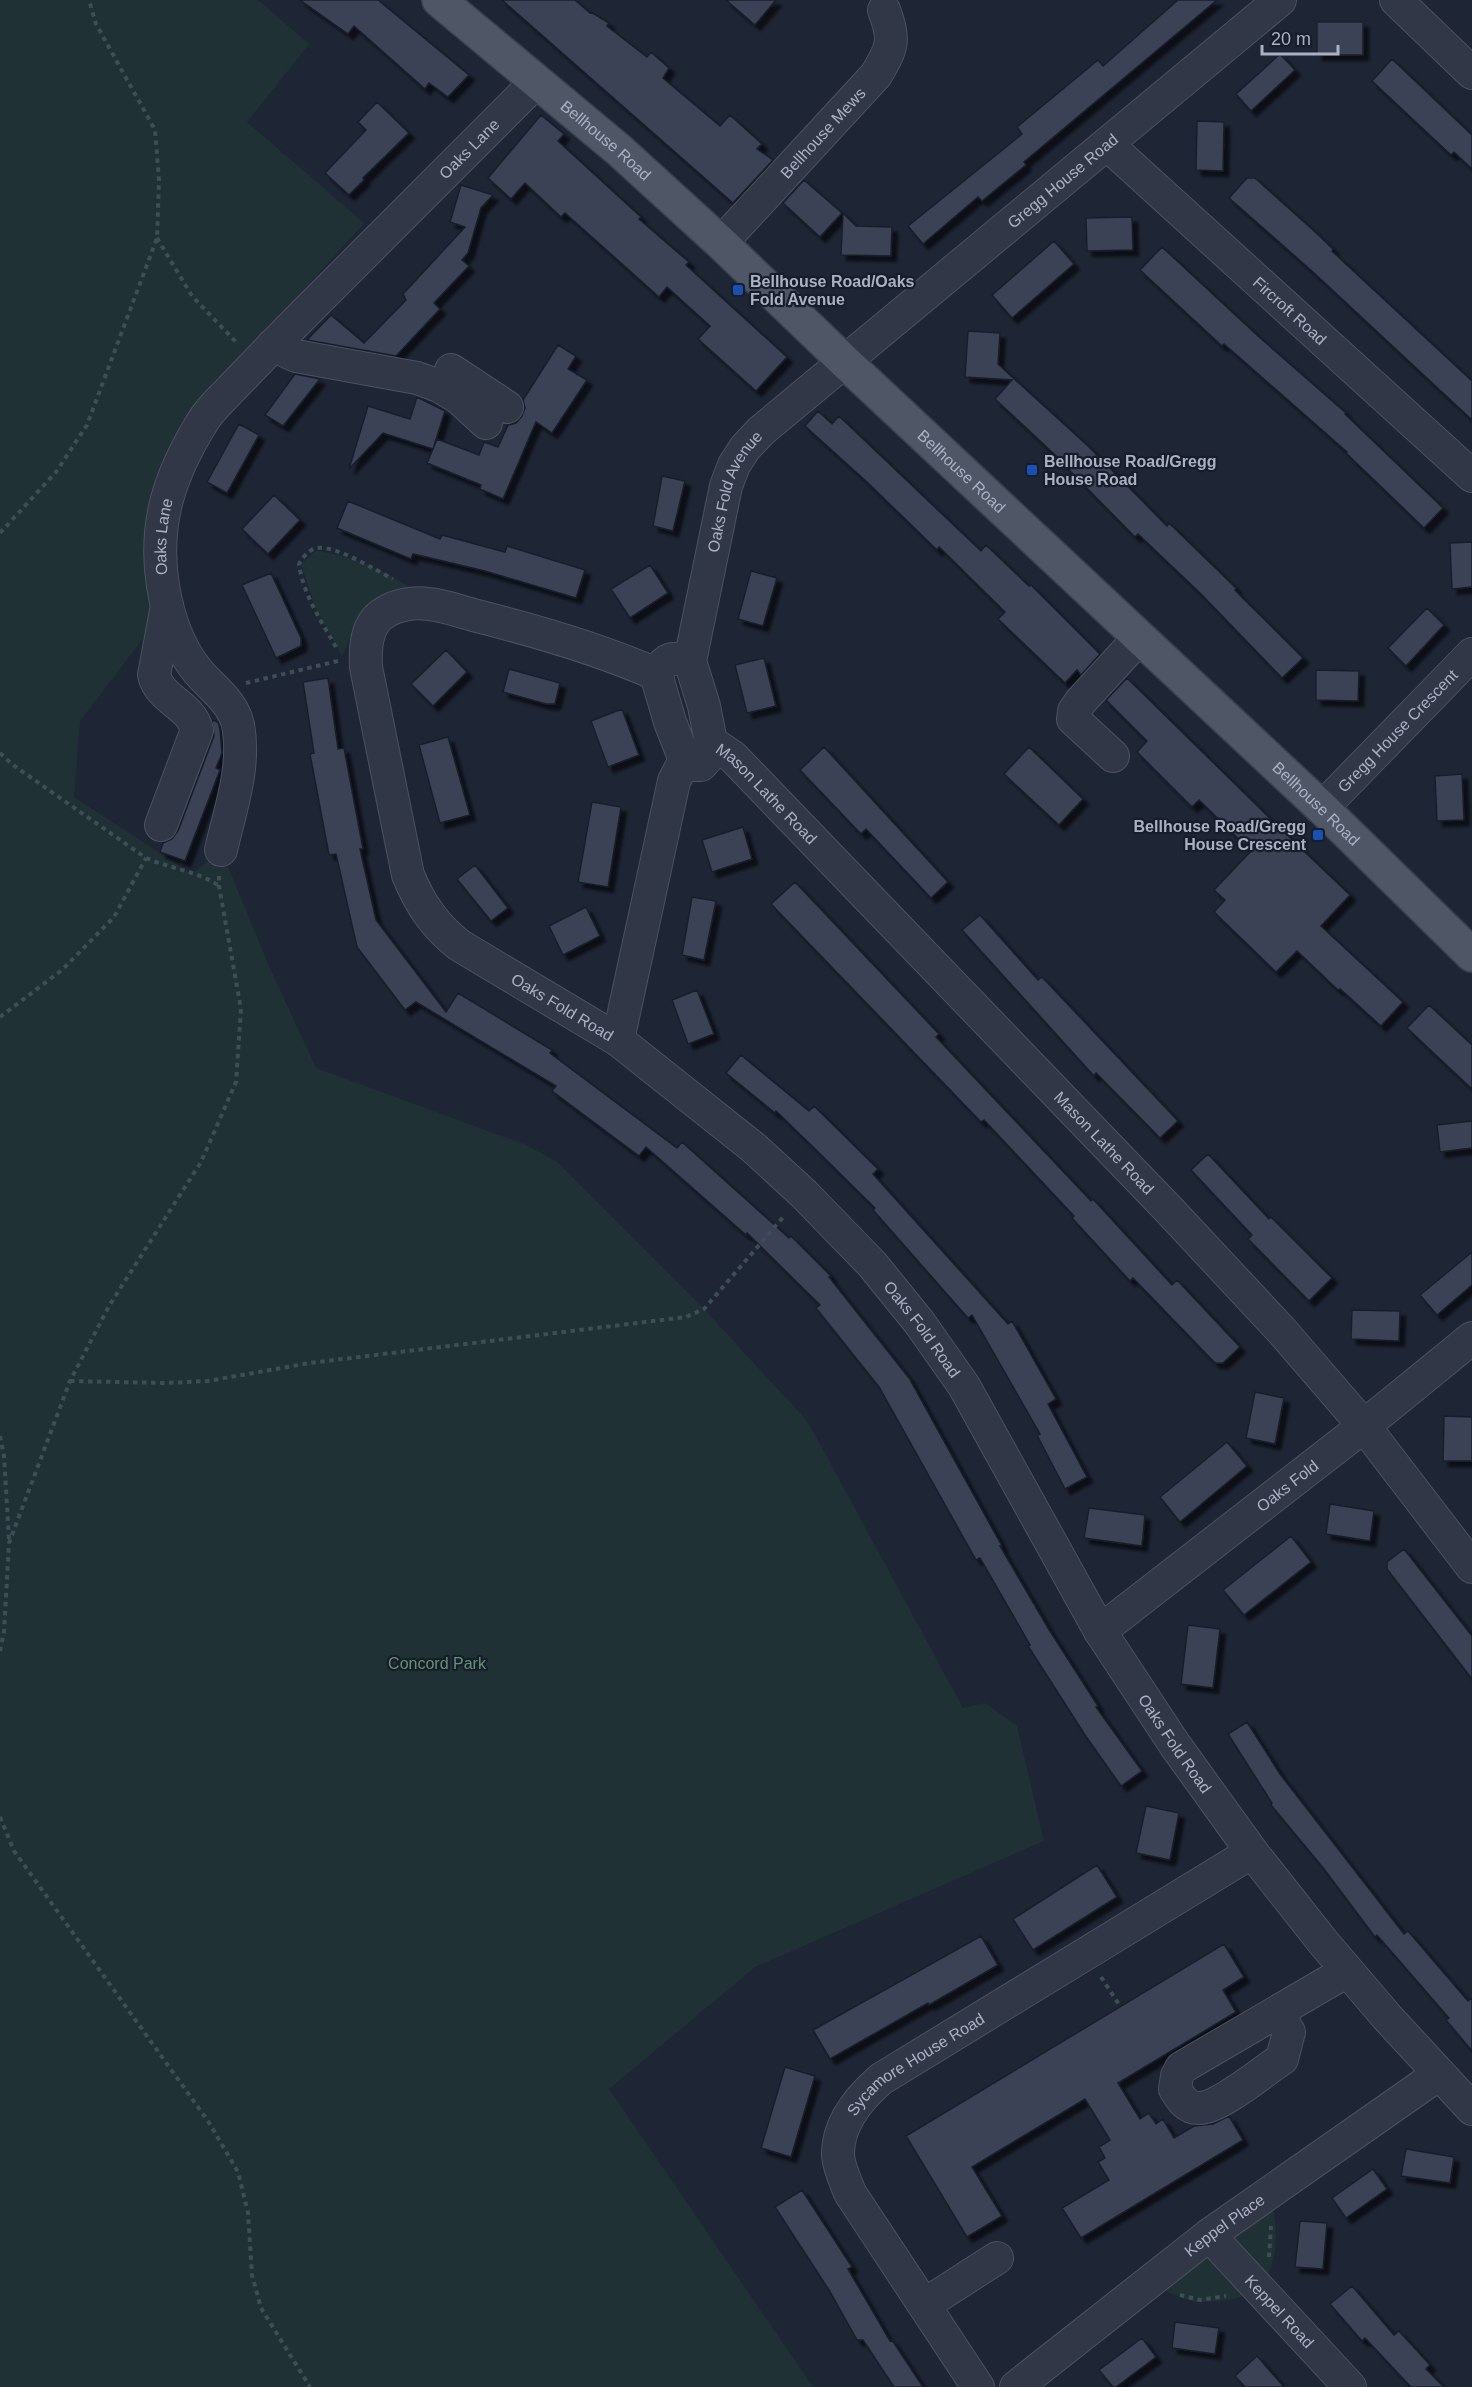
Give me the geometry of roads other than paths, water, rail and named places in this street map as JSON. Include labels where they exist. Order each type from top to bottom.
[{"type":"main road","name":"Bellhouse Road","points":[[451,4],[619,150],[721,243],[1322,808],[1472,955]]},
{"type":"street","name":"Gregg House Road","points":[[844,361],[923,298],[1280,0]]},
{"type":"street","points":[[1396,0],[1472,73]]},
{"type":"street","name":"Bellhouse Mews","points":[[721,243],[876,75],[890,51],[892,30],[884,10]]},
{"type":"street","name":"Oaks Lane","points":[[221,850],[237,782],[238,723],[229,706],[196,669],[180,644],[162,585],[159,536],[164,505],[179,467],[204,419],[264,354],[537,81]]},
{"type":"street","name":"Fircroft Road","points":[[1107,145],[1472,476]]},
{"type":"street","points":[[264,354],[296,356],[417,378],[439,386],[496,415]]},
{"type":"street","name":"Oaks Fold Avenue","points":[[711,742],[704,706],[690,661],[726,486],[734,465],[745,448],[761,431],[844,361]]},
{"type":"street","name":"Oaks Fold Road","points":[[656,674],[512,624],[428,604],[405,605],[385,612],[376,619],[365,644],[355,657],[366,667],[408,875],[428,915],[442,932],[459,945],[618,1040],[754,1148],[804,1194],[872,1264],[919,1322],[964,1386],[1100,1632],[1174,1744],[1252,1852],[1347,1971],[1472,2109]]},
{"type":"street","points":[[161,825],[196,730],[194,718],[156,686],[154,675],[167,606]]},
{"type":"street","points":[[1113,756],[1073,719],[1074,711],[1081,700],[1140,637]]},
{"type":"street","name":"Gregg House Crescent","points":[[1322,808],[1472,654]]},
{"type":"street","points":[[690,661],[674,657],[663,662],[656,674],[670,722],[685,760],[693,765],[701,765],[710,755],[711,742]]},
{"type":"street","name":"Mason Lathe Road","points":[[711,742],[733,757],[1172,1213],[1282,1331],[1364,1426],[1472,1567]]},
{"type":"street","points":[[618,1040],[674,781],[685,760]]},
{"type":"street","name":"Oaks Fold","points":[[1100,1632],[1364,1426],[1472,1338]]},
{"type":"street","name":"Sycamore House Road","points":[[978,2387],[849,2193],[838,2158],[840,2140],[846,2124],[868,2091],[881,2079],[1252,1852]]},
{"type":"street","points":[[1277,2012],[1347,1971]]},
{"type":"street","name":"Keppel Place","points":[[1016,2387],[1209,2235],[1439,2074]]},
{"type":"street","name":"Keppel Road","points":[[1209,2235],[1350,2387]]},
{"type":"street","points":[[924,2305],[997,2258]]},
{"type":"place","name":"Bellhouse Road/Oaks Fold Avenue","points":[[738,290]]},
{"type":"place","name":"Bellhouse Road/Gregg House Road","points":[[1032,470]]},
{"type":"place","name":"Bellhouse Road/Gregg House Crescent","points":[[1318,835]]},
{"type":"park label","name":"Concord Park","points":[[437,1663]]}]
